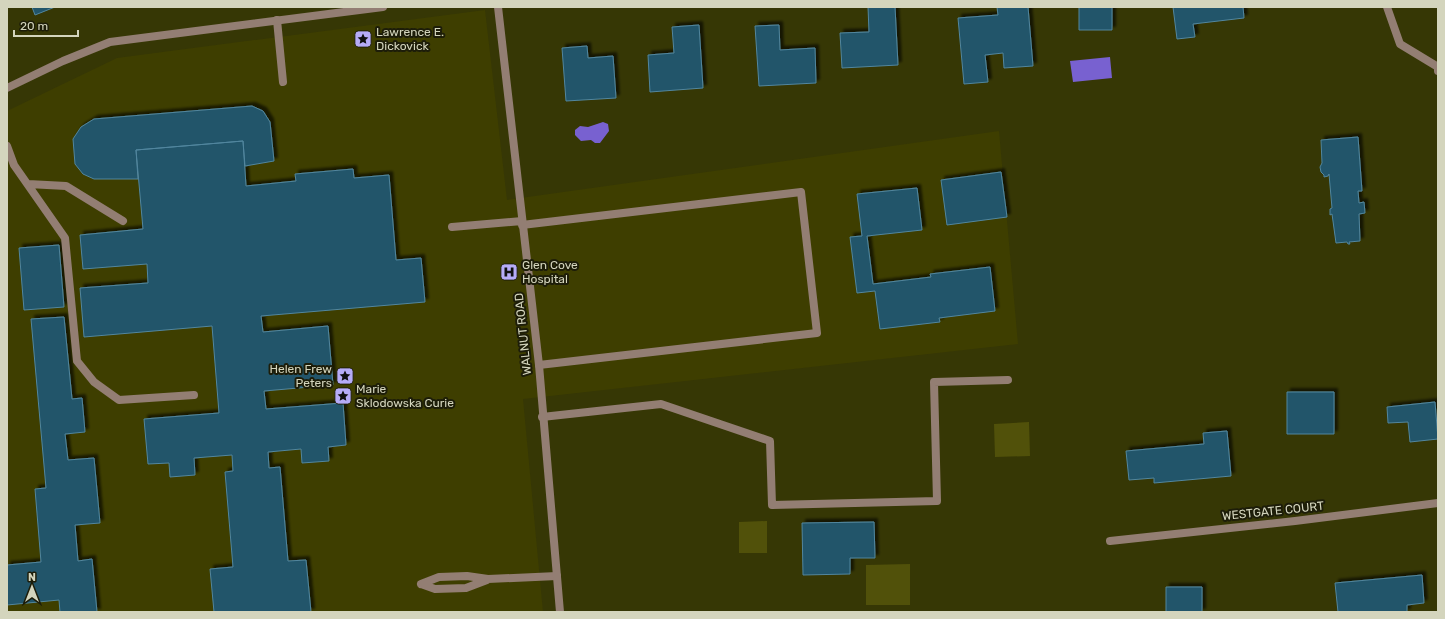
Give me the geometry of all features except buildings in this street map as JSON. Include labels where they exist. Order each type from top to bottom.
[{"type":"street","points":[[7,88],[63,61],[110,42],[383,7]]},
{"type":"street","name":"WALNUT ROAD","points":[[498,7],[539,365],[542,417],[560,612]]},
{"type":"street","points":[[1387,7],[1400,44],[1438,67],[1438,70]]},
{"type":"street","points":[[277,20],[283,82]]},
{"type":"street","points":[[7,148],[14,166],[65,238],[77,361],[94,382],[120,400],[194,395]]},
{"type":"street","points":[[28,184],[66,186],[123,221]]},
{"type":"street","points":[[452,227],[522,223],[595,216],[801,192],[817,332],[539,365]]},
{"type":"street","points":[[542,417],[662,404],[770,441],[772,505],[937,501],[934,382],[1008,380]]},
{"type":"street","name":"WESTGATE COURT","points":[[1110,541],[1295,521],[1438,503]]},
{"type":"street","points":[[488,579],[466,588],[435,589],[421,584],[439,577],[467,576],[488,579],[557,576]]},
{"type":"shaded area","name":"Glen Cove Hospital","points":[[485,10],[507,200],[999,131],[1018,344],[523,399],[543,612],[7,612],[7,111],[117,58]]},
{"type":"shaded area","points":[[1110,57],[1112,78],[1073,82],[1070,61]]},
{"type":"shaded area","points":[[603,122],[608,124],[609,131],[600,143],[595,143],[591,140],[581,141],[575,135],[575,130],[580,126],[588,127]]},
{"type":"shaded area","points":[[1029,422],[1030,456],[995,457],[994,424]]},
{"type":"shaded area","points":[[767,521],[767,553],[739,553],[739,522]]},
{"type":"shaded area","points":[[910,564],[910,605],[866,605],[866,565]]},
{"type":"place","name":"Lawrence E. Dickovick","points":[[363,39]]},
{"type":"place","name":"Glen Cove Hospital","points":[[509,272]]},
{"type":"place","name":"Helen Frew Peters","points":[[345,376]]},
{"type":"place","name":"Marie Sklodowska Curie","points":[[343,396]]}]
